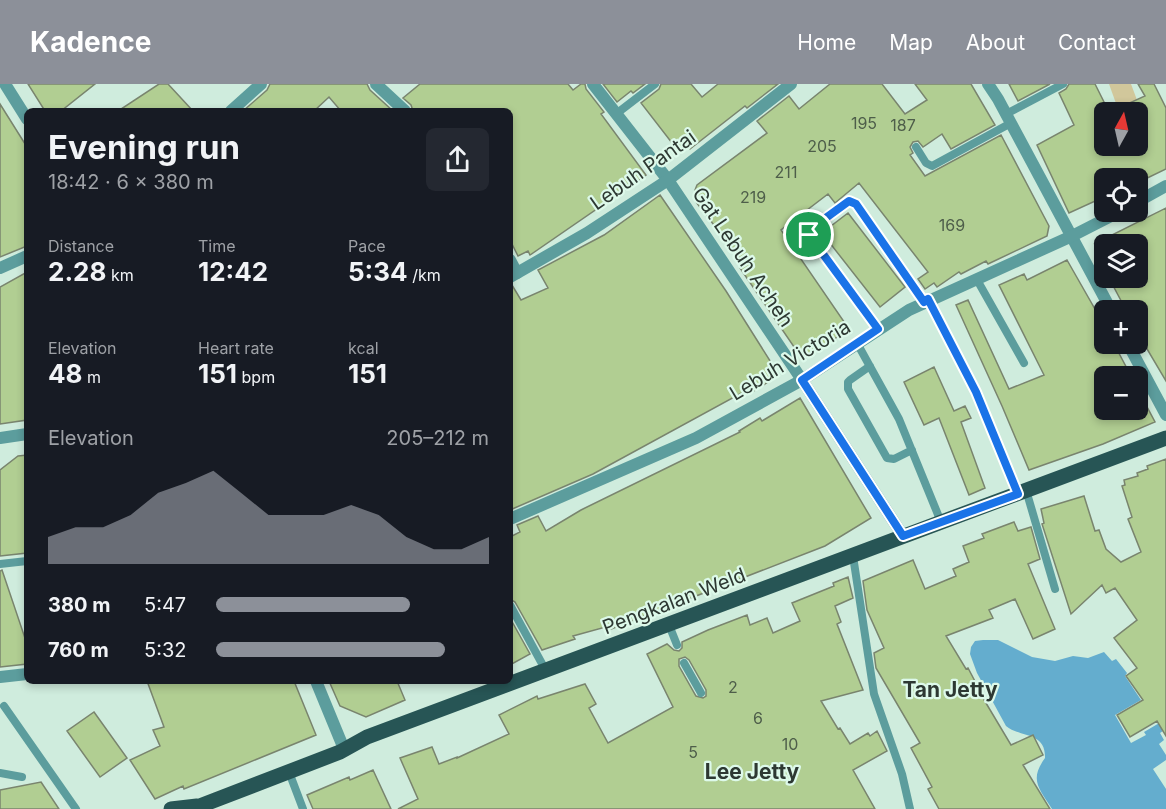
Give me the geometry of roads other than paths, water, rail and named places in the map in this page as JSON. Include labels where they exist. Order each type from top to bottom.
[{"type":"main road","name":"Pengkalan Weld","points":[[513,683],[1166,438]]},
{"type":"main road","name":"Pengkalan Weld","points":[[171,809],[196,808],[289,772],[367,737],[511,684]]},
{"type":"street","points":[[5,84],[24,114]]},
{"type":"street","points":[[376,84],[402,108]]},
{"type":"street","name":"Gat Lebuh Acheh","points":[[593,84],[668,180],[903,536]]},
{"type":"street","name":"Lebuh Pantai","points":[[514,275],[588,233],[668,180],[791,84]]},
{"type":"street","points":[[988,84],[1106,300]]},
{"type":"street","points":[[234,108],[256,86]]},
{"type":"street","points":[[1148,196],[1166,186]]},
{"type":"street","name":"Lebuh Victoria","points":[[513,518],[696,438],[802,380],[926,300],[1099,222]]},
{"type":"street","points":[[0,268],[24,257]]},
{"type":"street","points":[[1133,354],[1166,415]]},
{"type":"street","points":[[0,438],[24,434]]},
{"type":"street","points":[[0,677],[24,674]]},
{"type":"street","points":[[317,684],[344,749]]},
{"type":"lane","points":[[616,114],[655,84]]},
{"type":"lane","points":[[916,147],[926,163],[932,166],[1063,84]]},
{"type":"lane","points":[[878,329],[809,235],[812,228],[849,201],[856,204],[926,300],[976,392],[1022,492],[1055,590]]},
{"type":"lane","points":[[976,278],[1024,363]]},
{"type":"lane","points":[[857,343],[899,419],[941,522]]},
{"type":"lane","points":[[870,366],[848,382],[848,389],[884,456],[890,459],[912,450]]},
{"type":"lane","points":[[853,556],[874,694],[902,774],[910,809]]},
{"type":"lane","points":[[0,564],[24,561]]},
{"type":"lane","points":[[513,611],[546,671]]},
{"type":"lane","points":[[669,626],[677,645]]},
{"type":"lane","points":[[684,663],[701,693]]},
{"type":"lane","points":[[4,706],[76,809]]},
{"type":"lane","points":[[289,772],[303,809]]},
{"type":"lane","points":[[0,773],[22,777]]},
{"type":"water","points":[[998,640],[1032,657],[1055,661],[1073,656],[1088,658],[1104,652],[1112,661],[1116,659],[1127,673],[1125,676],[1141,700],[1115,715],[1131,743],[1146,735],[1144,732],[1161,722],[1166,729],[1160,733],[1164,740],[1159,744],[1166,755],[1166,760],[1153,769],[1166,789],[1166,809],[1052,809],[1043,795],[1037,778],[1045,758],[1041,743],[1031,736],[1006,726],[977,673],[970,654],[971,647],[975,641]]},
{"type":"district","name":"Tan Jetty","points":[[950,689]]},
{"type":"district","name":"Lee Jetty","points":[[752,771]]}]
